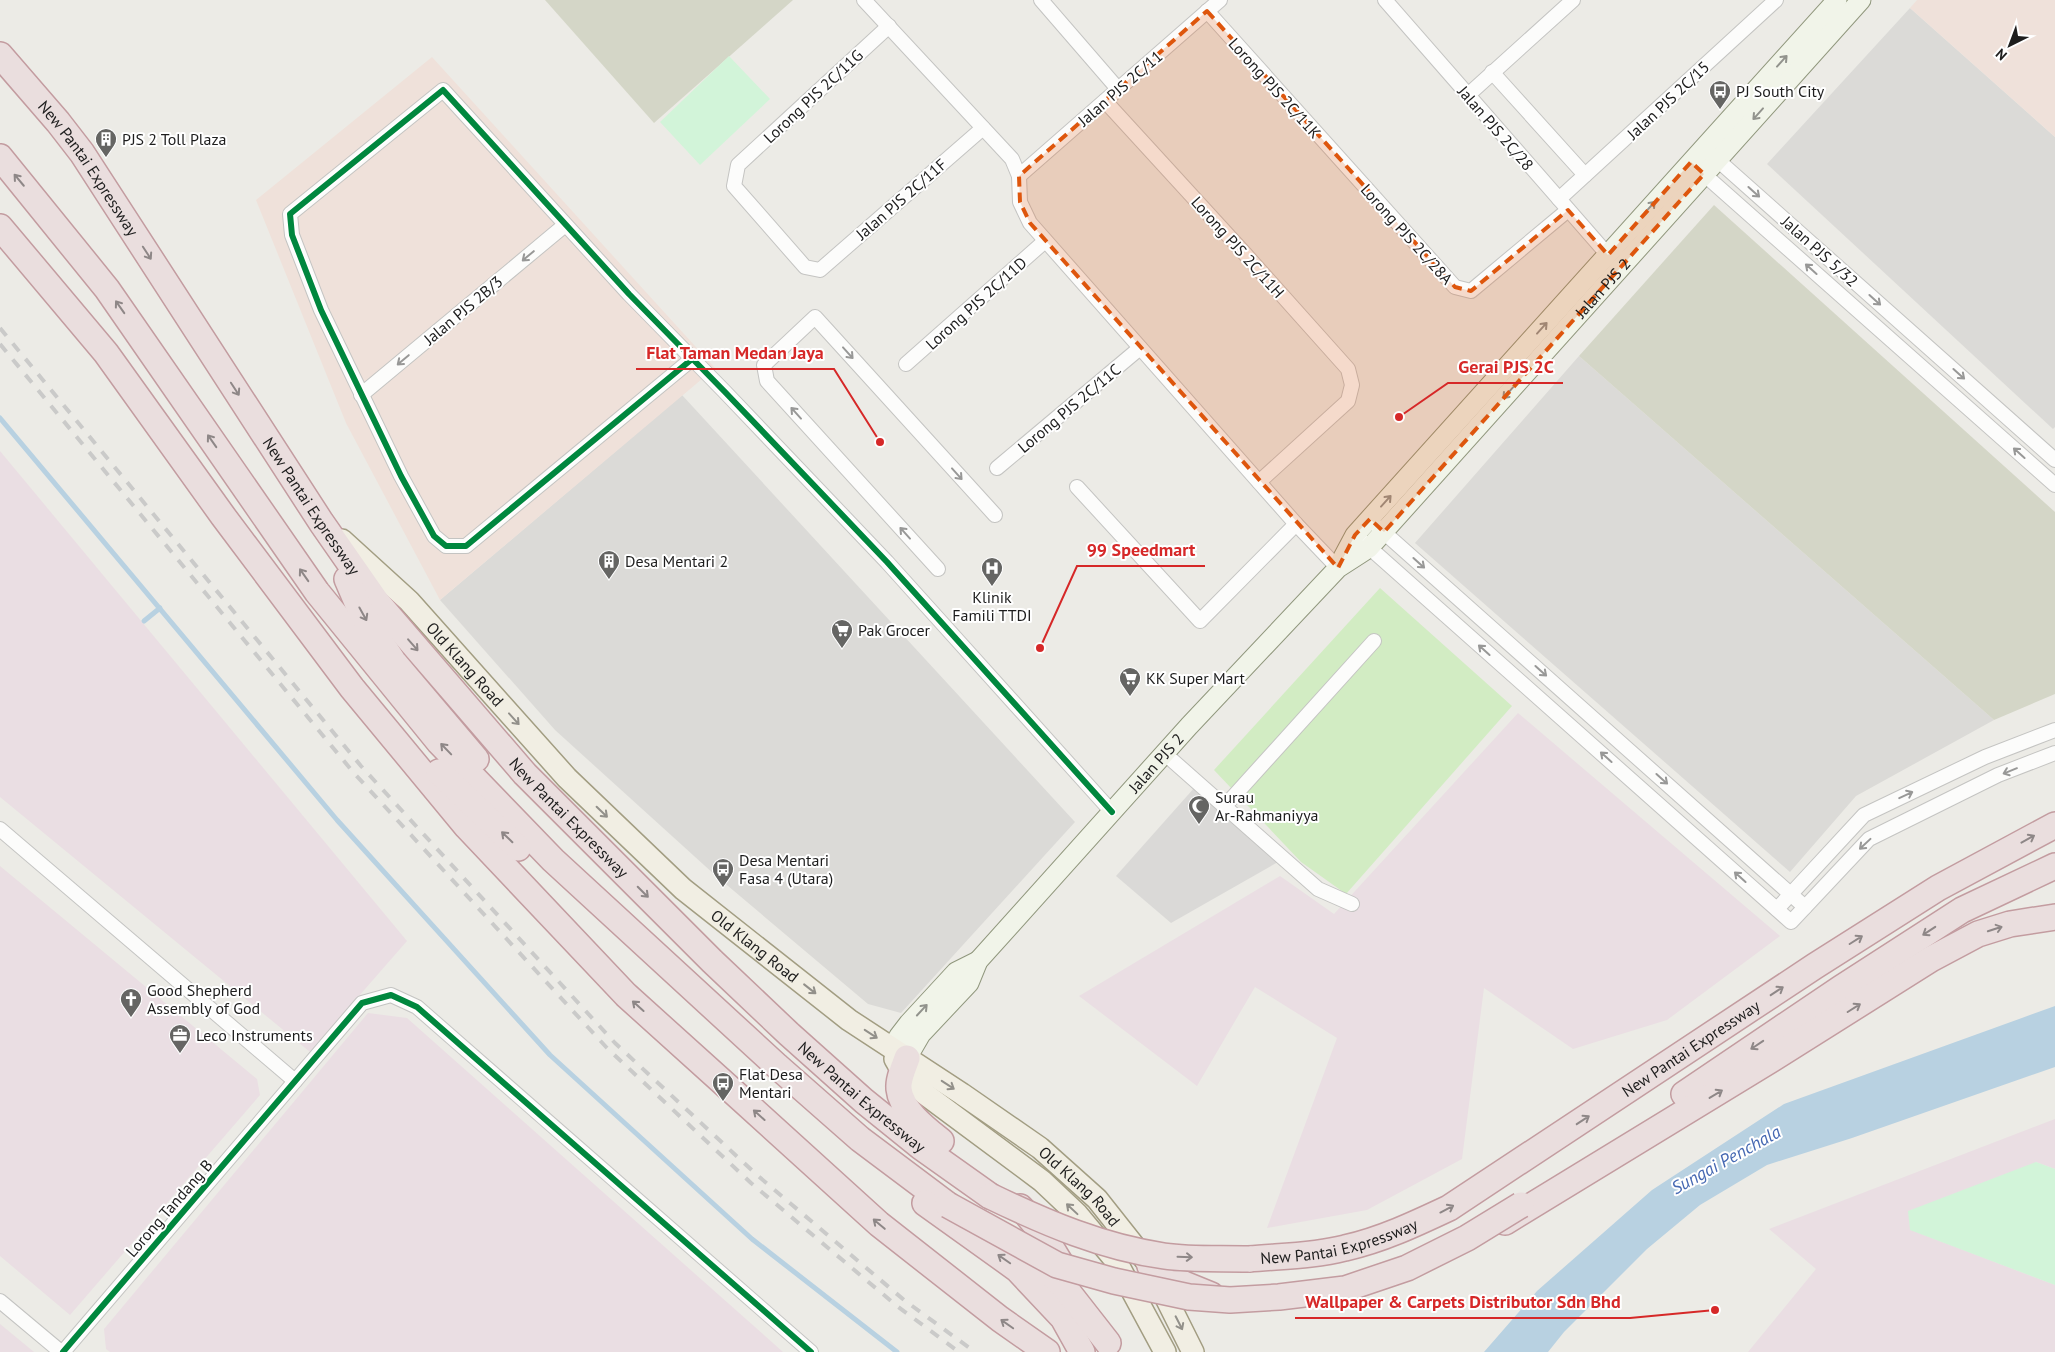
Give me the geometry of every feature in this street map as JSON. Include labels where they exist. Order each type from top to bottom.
[{"type":"highway","name":"New Pantai Expressway","points":[[0,55],[82,153],[321,522],[376,602],[525,774],[705,954],[789,1034],[864,1101],[907,1135],[998,1200],[1067,1231],[1112,1245],[1166,1256],[1249,1259],[1306,1254],[1344,1248],[1399,1231],[1449,1208],[1815,966],[1938,888],[2055,825]]},
{"type":"highway","name":"New Pantai Expressway","points":[[0,157],[107,289],[316,592],[439,742],[553,860],[777,1066],[860,1139],[948,1205],[1057,1265],[1114,1281],[1188,1297],[1230,1300],[1279,1297],[1345,1289],[1407,1268],[1467,1238],[1521,1205],[1841,988],[1962,910],[2055,866]]},
{"type":"highway","points":[[0,227],[106,354],[223,516],[352,688],[467,827],[626,995],[879,1224],[1000,1319],[1047,1352]]},
{"type":"highway","points":[[321,522],[362,614],[393,661],[503,791],[647,930],[868,1119],[1015,1236],[1065,1288],[1110,1348]]},
{"type":"highway","points":[[352,688],[561,889],[757,1069],[853,1152],[1017,1269],[1062,1318],[1082,1352]]},
{"type":"highway","points":[[1150,1266],[1184,1284],[1221,1299],[1256,1306],[1288,1303],[1357,1289],[1413,1271],[1470,1244],[1931,959],[1978,934],[2010,924],[2055,917]]},
{"type":"highway","points":[[900,1059],[899,1089],[907,1108],[916,1121],[1005,1192],[1029,1216],[1049,1244],[1110,1348]]},
{"type":"main road","name":"Jalan PJS 2","points":[[900,1059],[969,982],[978,961],[1164,753],[1377,526],[1698,168],[1837,0]]},
{"type":"main road","name":"Jalan PJS 2","points":[[1710,154],[1861,0]]},
{"type":"main road","name":"Jalan PJS 2","points":[[1377,526],[1608,255],[1698,168]]},
{"type":"main road","name":"Old Klang Road","points":[[321,522],[409,602],[567,778],[683,889],[900,1059],[1040,1148],[1097,1198],[1150,1266],[1193,1352]]},
{"type":"main road","name":"Old Klang Road","points":[[900,1059],[925,1094],[1042,1181],[1077,1214],[1116,1261],[1165,1352]]},
{"type":"street","points":[[864,0],[1012,160],[1020,176],[1020,202],[1030,223],[1296,524],[1338,568]]},
{"type":"street","points":[[1042,0],[1118,90]]},
{"type":"street","name":"Jalan PJS 2C/11","points":[[1020,176],[1220,0]]},
{"type":"street","name":"Jalan PJS 2C/28","points":[[1385,0],[1608,255]]},
{"type":"street","points":[[1468,94],[1573,0]]},
{"type":"street","name":"Jalan PJS 2C/15","points":[[1563,204],[1585,175],[1776,0]]},
{"type":"street","name":"Lorong PJS 2C/11K","points":[[1206,11],[1344,164]]},
{"type":"street","name":"Lorong PJS 2C/11G","points":[[820,270],[805,267],[734,186],[738,165],[889,26]]},
{"type":"street","points":[[1492,72],[1585,175]]},
{"type":"street","points":[[692,360],[466,546],[446,546],[434,536],[401,476],[361,395],[314,294],[292,235],[290,214],[443,90],[565,225],[886,562],[1112,812]]},
{"type":"street","name":"Lorong PJS 2C/11H","points":[[1105,101],[1348,370],[1352,385],[1348,401],[1259,482]]},
{"type":"street","name":"Jalan PJS 2C/11F","points":[[820,270],[983,128]]},
{"type":"street","name":"Jalan PJS 5/32","points":[[1710,154],[2055,460]]},
{"type":"street","name":"Lorong PJS 2C/28A","points":[[1344,164],[1455,287],[1471,291],[1563,204]]},
{"type":"street","name":"Jalan PJS 5/32","points":[[1698,168],[2055,486]]},
{"type":"street","name":"Jalan PJS 2B/3","points":[[361,395],[565,225]]},
{"type":"street","name":"Lorong PJS 2C/11D","points":[[906,364],[1046,241]]},
{"type":"street","points":[[938,569],[767,381],[764,365],[815,317],[996,515]]},
{"type":"street","name":"Lorong PJS 2C/11C","points":[[997,468],[1140,348]]},
{"type":"street","points":[[1077,487],[1200,621],[1296,524]]},
{"type":"street","points":[[1377,526],[1805,907]]},
{"type":"street","points":[[1362,542],[1791,922],[1869,839],[1998,775],[2055,753]]},
{"type":"street","points":[[1224,806],[1374,641]]},
{"type":"street","points":[[1777,909],[1864,815],[1985,757],[2055,730]]},
{"type":"street","points":[[1164,753],[1318,889],[1352,904]]},
{"type":"street","points":[[0,830],[295,1081]]},
{"type":"street","name":"Lorong Tandang B","points":[[62,1352],[362,1003],[391,995],[417,1007],[811,1352]]},
{"type":"street","points":[[0,1301],[62,1352]]},
{"type":"highlighted area","points":[[1207,11],[1455,287],[1471,291],[1568,210],[1608,255],[1691,162],[1704,174],[1384,532],[1370,519],[1355,535],[1338,568],[1030,223],[1020,202],[1019,176]]},
{"type":"shaded area","points":[[545,0],[793,0],[654,123]]},
{"type":"shaded area","points":[[1917,0],[2055,0],[2055,137],[1910,8]]},
{"type":"shaded area","points":[[1910,8],[2055,137],[2055,427],[2053,429],[1767,164]]},
{"type":"shaded area","points":[[432,57],[715,368],[440,600],[346,423],[256,200]]},
{"type":"shaded area","points":[[1714,205],[2055,512],[2055,694],[1994,720],[1579,356]]},
{"type":"shaded area","points":[[1579,356],[1994,720],[1856,796],[1790,872],[1415,543]]},
{"type":"shaded area","points":[[682,395],[1075,822],[901,1013],[868,1004],[715,875],[555,730],[440,600]]},
{"type":"shaded area","points":[[0,451],[407,941],[310,1052],[0,797]]},
{"type":"shaded area","points":[[1518,713],[1780,936],[1667,1020],[1573,1049],[1484,988],[1462,1159],[1367,1210],[1267,1228],[1337,1038],[1255,987],[1197,1086],[1079,996],[1280,876],[1334,914]]},
{"type":"shaded area","name":"Surau Ar-Rahmaniyya","points":[[1195,787],[1278,862],[1171,923],[1116,876]]},
{"type":"shaded area","points":[[0,866],[257,1079],[260,1095],[70,1315],[0,1256]]},
{"type":"shaded area","points":[[368,1013],[407,1018],[783,1352],[110,1352],[106,1349],[104,1329]]},
{"type":"shaded area","points":[[2055,1119],[2055,1169],[2036,1162],[1911,1230],[2055,1285],[2055,1352],[1748,1352],[1816,1269],[1769,1229]]},
{"type":"shaded area","points":[[0,1324],[34,1352],[0,1352]]},
{"type":"green space","points":[[729,56],[770,99],[700,165],[660,122]]},
{"type":"green space","points":[[1380,588],[1512,706],[1346,894],[1301,862],[1214,770]]},
{"type":"green space","points":[[2036,1162],[2055,1169],[2055,1285],[1910,1230],[1908,1211]]},
{"type":"water","name":"Sungai Penchala","points":[[2055,1006],[2055,1067],[1852,1138],[1767,1165],[1700,1205],[1647,1249],[1564,1332],[1548,1352],[1484,1352],[1537,1291],[1652,1190],[1784,1104]]},
{"type":"waterway","points":[[0,418],[337,820],[550,1055],[752,1239],[897,1352]]},
{"type":"waterway","points":[[144,621],[160,608]]},
{"type":"railway","points":[[0,328],[361,766],[615,1043],[757,1175],[904,1300],[975,1352]]},
{"type":"railway","points":[[0,344],[353,772],[607,1048],[751,1183],[897,1306],[959,1352]]},
{"type":"cycle path","points":[[692,359],[466,546],[446,546],[434,536],[401,476],[321,310],[292,235],[290,214],[443,90],[629,294],[725,392],[887,562],[1112,812]]},
{"type":"cycle path","points":[[63,1352],[362,1003],[391,995],[417,1007],[811,1352]]},
{"type":"place","name":"PJ South City","points":[[1720,110]]},
{"type":"place","name":"PJS 2 Toll Plaza","points":[[106,158]]},
{"type":"place","name":"Gerai PJS 2C","points":[[1399,417]]},
{"type":"place","name":"Flat Taman Medan Jaya","points":[[880,442]]},
{"type":"place","name":"Desa Mentari 2","points":[[609,580]]},
{"type":"place","name":"Klinik Famili TTDI","points":[[992,587]]},
{"type":"place","name":"99 Speedmart","points":[[1040,648]]},
{"type":"place","name":"Pak Grocer","points":[[842,649]]},
{"type":"place","name":"KK Super Mart","points":[[1130,697]]},
{"type":"place","name":"Surau Ar-Rahmaniyya","points":[[1199,825]]},
{"type":"place","name":"Desa Mentari Fasa 4 (Utara)","points":[[723,888]]},
{"type":"place","name":"Good Shepherd Assembly of God","points":[[131,1018]]},
{"type":"place","name":"Leco Instruments","points":[[180,1054]]},
{"type":"place","name":"Flat Desa Mentari","points":[[723,1102]]},
{"type":"place","name":"Wallpaper & Carpets Distributor Sdn Bhd","points":[[1715,1310]]}]
